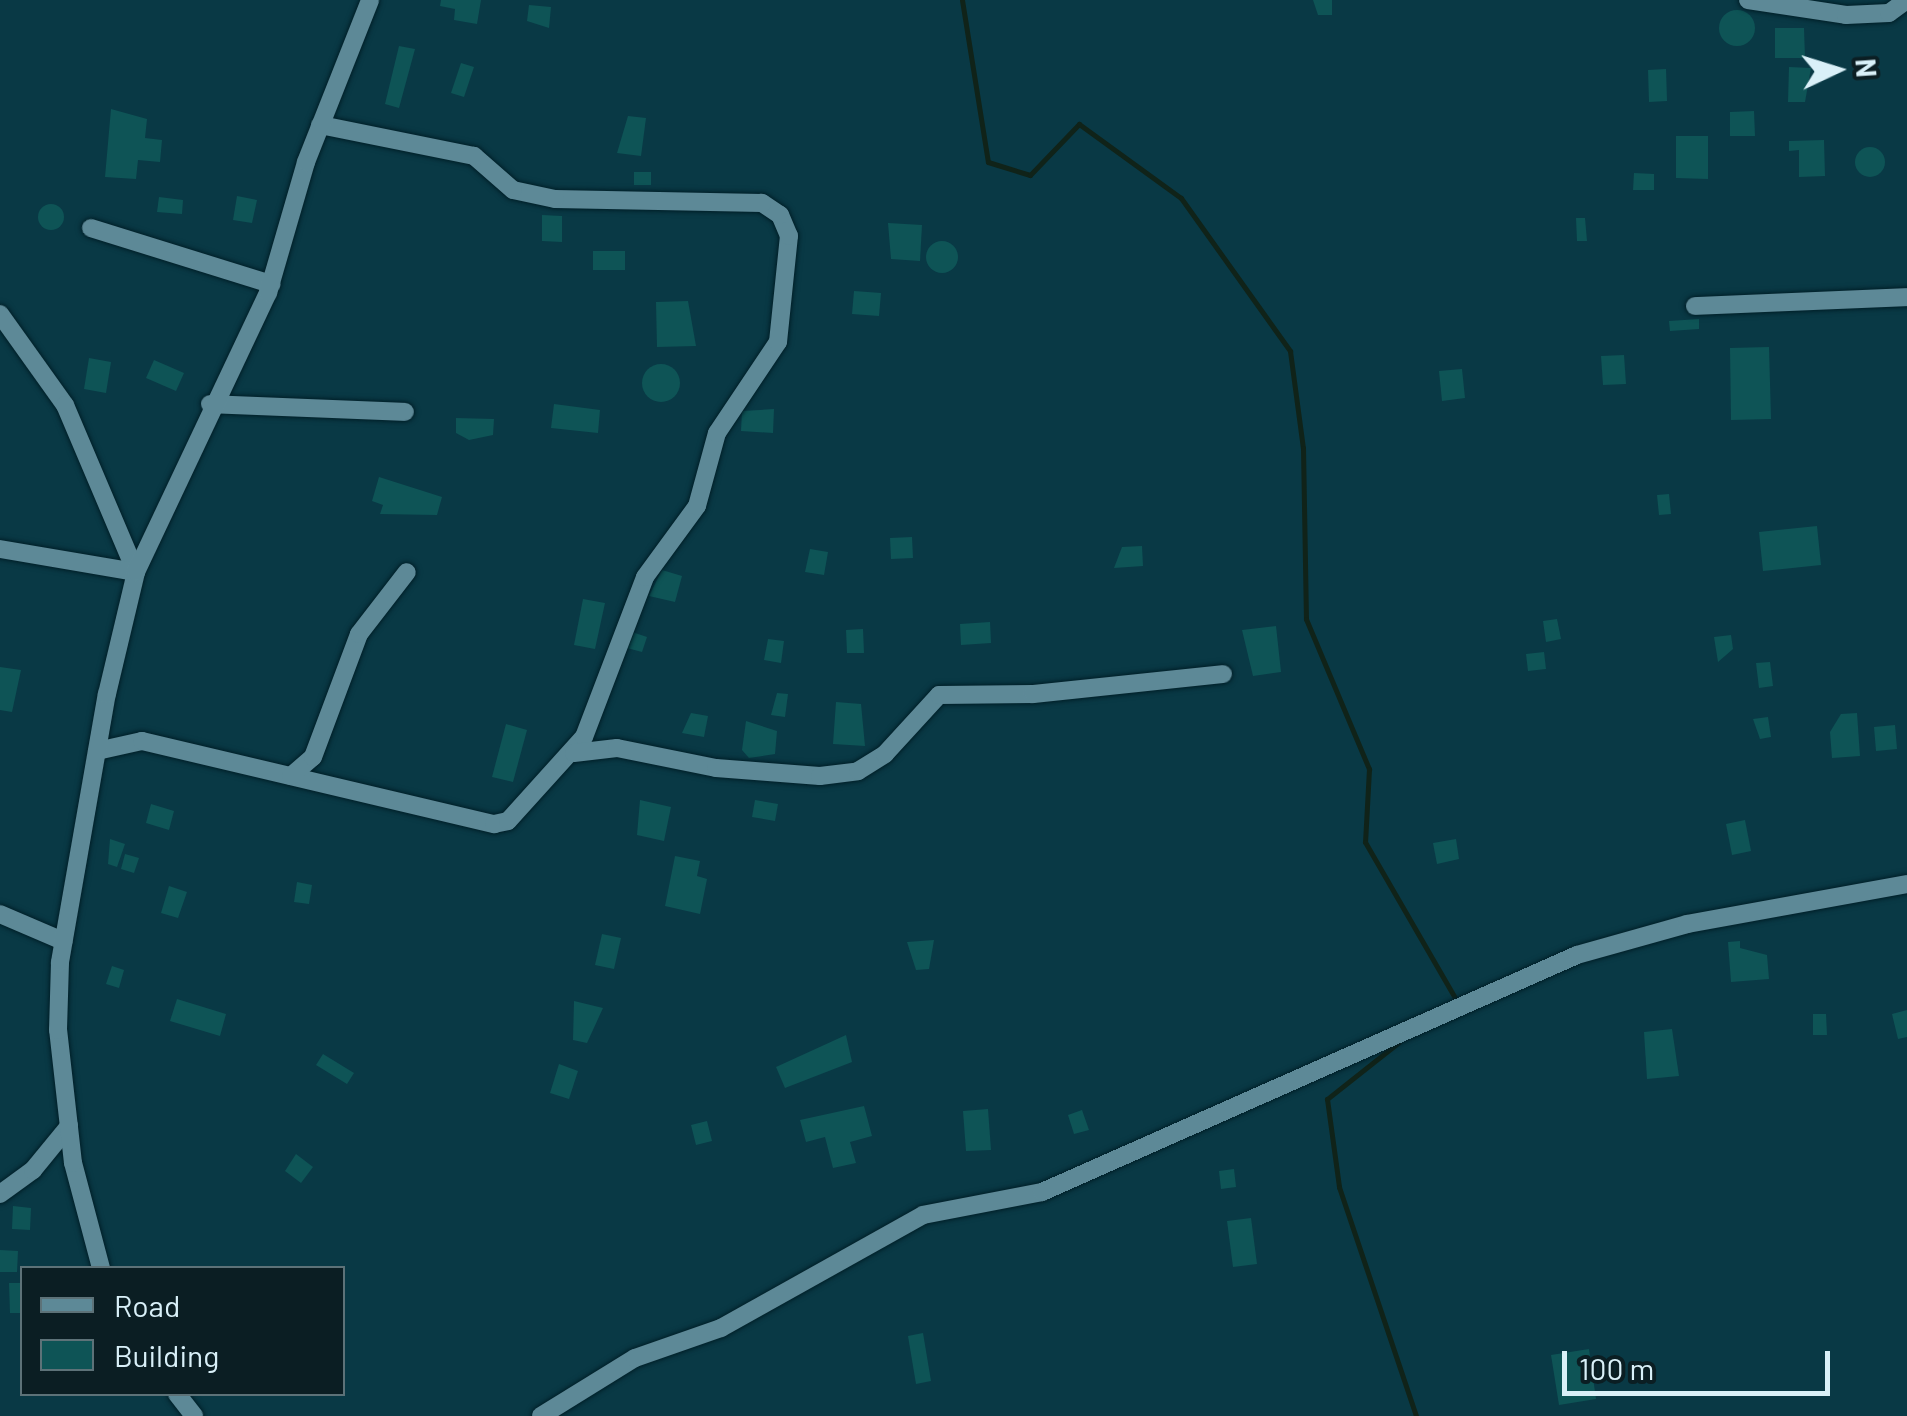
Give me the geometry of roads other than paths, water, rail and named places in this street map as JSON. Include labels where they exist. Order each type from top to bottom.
[{"type":"street","points":[[100,1266],[81,1208],[58,1030],[63,940],[97,751],[136,572],[210,404],[271,284],[320,125],[370,0]]},
{"type":"street","points":[[1748,0],[1846,15],[1889,13],[1907,0]]},
{"type":"street","points":[[97,751],[142,742],[494,824],[508,821],[574,753],[645,576],[697,506],[718,433],[778,342],[789,236],[780,214],[762,203],[555,199],[513,190],[474,156],[320,125]]},
{"type":"street","points":[[90,228],[271,284]]},
{"type":"street","points":[[1695,306],[1907,296]]},
{"type":"street","points":[[0,314],[65,405],[136,572]]},
{"type":"street","points":[[210,404],[405,412]]},
{"type":"street","points":[[0,548],[136,572]]},
{"type":"street","points":[[291,776],[313,757],[359,634],[407,572]]},
{"type":"street","points":[[574,753],[617,748],[820,776],[858,771],[886,754],[939,695],[1223,674]]},
{"type":"street","points":[[541,1416],[635,1358],[721,1328],[923,1215],[1042,1192],[1577,955],[1688,924],[1907,884]]},
{"type":"street","points":[[0,914],[63,940]]},
{"type":"street","points":[[0,1194],[33,1170],[68,1126]]},
{"type":"street","points":[[179,1396],[194,1416]]},
{"type":"waterway","points":[[962,0],[988,162],[1030,175],[1079,124],[1181,198],[1290,351],[1303,448],[1306,619],[1369,769],[1365,842],[1458,1003]]},
{"type":"waterway","points":[[1399,1042],[1327,1099],[1339,1187],[1416,1416]]}]
